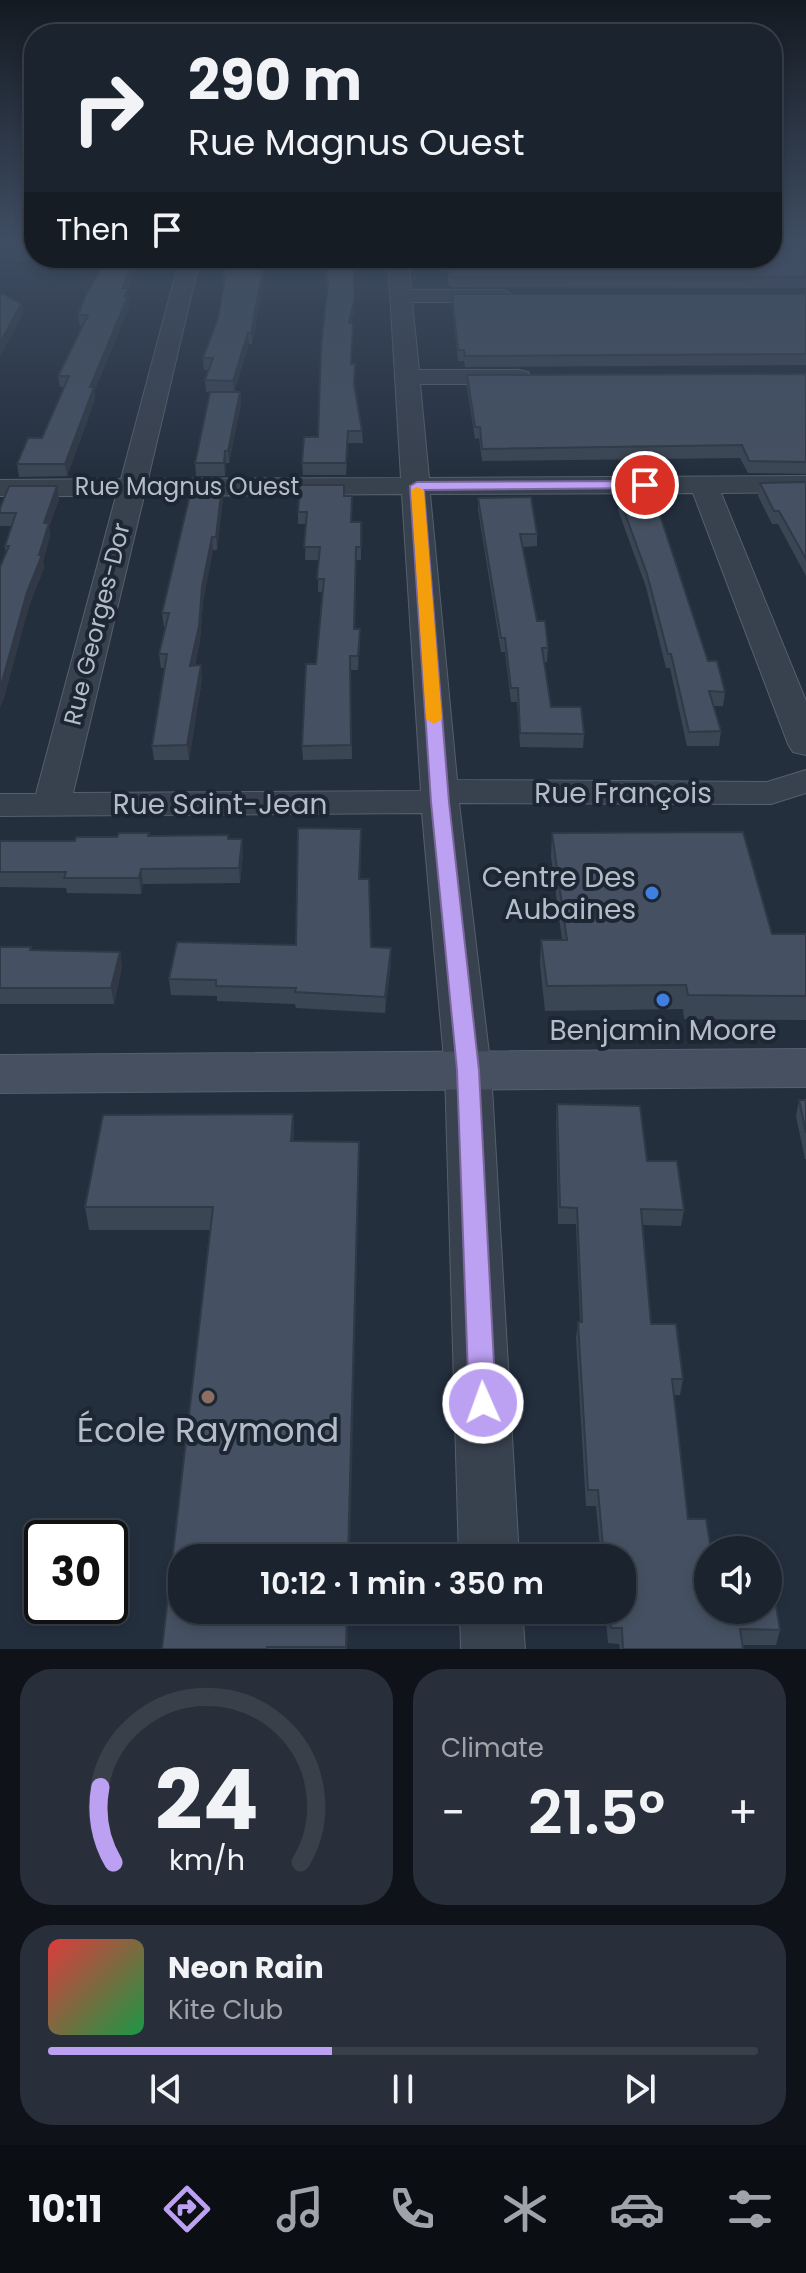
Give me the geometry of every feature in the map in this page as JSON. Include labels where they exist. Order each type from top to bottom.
[{"type":"street","name":"Rue Georges-Dor","points":[[52,805],[175,318]]},
{"type":"street","points":[[402,318],[439,796],[468,1070],[488,1544]]},
{"type":"street","points":[[406,377],[539,377]]},
{"type":"street","name":"Rue Magnus Ouest","points":[[0,488],[806,484]]},
{"type":"street","points":[[704,485],[806,744]]},
{"type":"street","name":"Rue François","points":[[439,796],[476,793],[771,793],[806,781]]},
{"type":"street","name":"Rue Saint-Jean","points":[[0,805],[439,796]]},
{"type":"street","points":[[0,1074],[806,1068]]},
{"type":"street","points":[[492,1624],[493,1649]]},
{"type":"building","points":[[0,318],[13,318],[0,343]]},
{"type":"building","points":[[87,318],[119,318],[90,387],[94,387],[65,464],[17,464],[28,438],[42,438],[69,376],[58,376]]},
{"type":"building","points":[[218,318],[254,318],[233,381],[205,380],[213,358],[203,358]]},
{"type":"building","points":[[324,318],[350,318],[349,323],[353,323],[351,364],[355,364],[354,384],[362,431],[348,431],[346,463],[302,463],[304,437],[318,437]]},
{"type":"building","points":[[455,318],[806,318],[806,354],[465,356],[464,350],[458,350]]},
{"type":"building","points":[[806,374],[806,462],[749,461],[742,445],[482,449],[480,427],[475,427],[467,375]]},
{"type":"building","points":[[210,392],[240,392],[224,463],[195,463]]},
{"type":"building","points":[[806,482],[806,559],[779,511],[774,511],[760,483]]},
{"type":"building","points":[[300,485],[344,485],[344,496],[352,496],[351,522],[361,522],[361,547],[356,547],[354,629],[360,629],[358,656],[350,656],[351,745],[302,746],[306,664],[316,664],[324,579],[317,579],[320,547],[304,547],[307,512],[298,512]]},
{"type":"building","points":[[9,486],[57,486],[44,523],[49,523],[39,555],[42,555],[27,592],[0,689],[0,567],[9,546],[5,546],[16,513],[0,513]]},
{"type":"building","points":[[192,486],[222,486],[216,537],[212,537],[190,666],[201,665],[187,745],[152,746],[167,654],[159,654],[169,613],[162,613]]},
{"type":"building","points":[[531,497],[537,534],[520,534],[537,621],[545,621],[548,648],[542,648],[551,707],[581,707],[584,734],[520,733],[518,688],[511,688],[505,638],[501,638],[478,498]]},
{"type":"building","points":[[619,497],[654,497],[708,661],[717,661],[725,692],[709,691],[721,731],[689,732],[671,654],[668,654],[647,574]]},
{"type":"building","points":[[298,828],[361,829],[359,879],[369,879],[371,947],[391,948],[385,997],[295,992],[296,988],[216,986],[216,980],[169,979],[177,942],[296,945]]},
{"type":"building","points":[[743,832],[772,934],[806,934],[806,996],[688,995],[686,985],[547,986],[541,940],[567,940],[552,833]]},
{"type":"building","points":[[119,833],[149,833],[148,836],[228,835],[228,839],[242,839],[239,868],[141,869],[139,878],[64,878],[66,872],[0,872],[0,841],[75,841],[76,837],[117,837]]},
{"type":"building","points":[[0,947],[120,952],[111,988],[0,988]]},
{"type":"building","points":[[799,1100],[806,1100],[806,1133]]},
{"type":"building","points":[[557,1104],[640,1106],[647,1161],[677,1161],[684,1210],[641,1209],[651,1324],[676,1324],[683,1379],[672,1379],[688,1519],[706,1519],[709,1536],[694,1536],[694,1624],[779,1624],[780,1630],[740,1629],[743,1649],[623,1649],[622,1628],[611,1628],[611,1624],[636,1624],[636,1544],[603,1544],[598,1490],[588,1490],[578,1322],[582,1322],[577,1208],[560,1207]]},
{"type":"building","points":[[293,1114],[291,1141],[359,1142],[348,1544],[174,1544],[213,1207],[85,1207],[103,1115]]},
{"type":"building","points":[[168,1597],[168,1624],[347,1624],[346,1647],[162,1649]]},
{"type":"slow traffic","points":[[417,490],[434,719]]},
{"type":"place","name":"Centre Des Aubaines","points":[[652,893]]},
{"type":"place","name":"Benjamin Moore","points":[[663,1000]]},
{"type":"place","name":"École Raymond","points":[[208,1397]]},
{"type":"route","points":[[483,1403],[468,1070],[440,802],[417,486],[645,485]]}]
